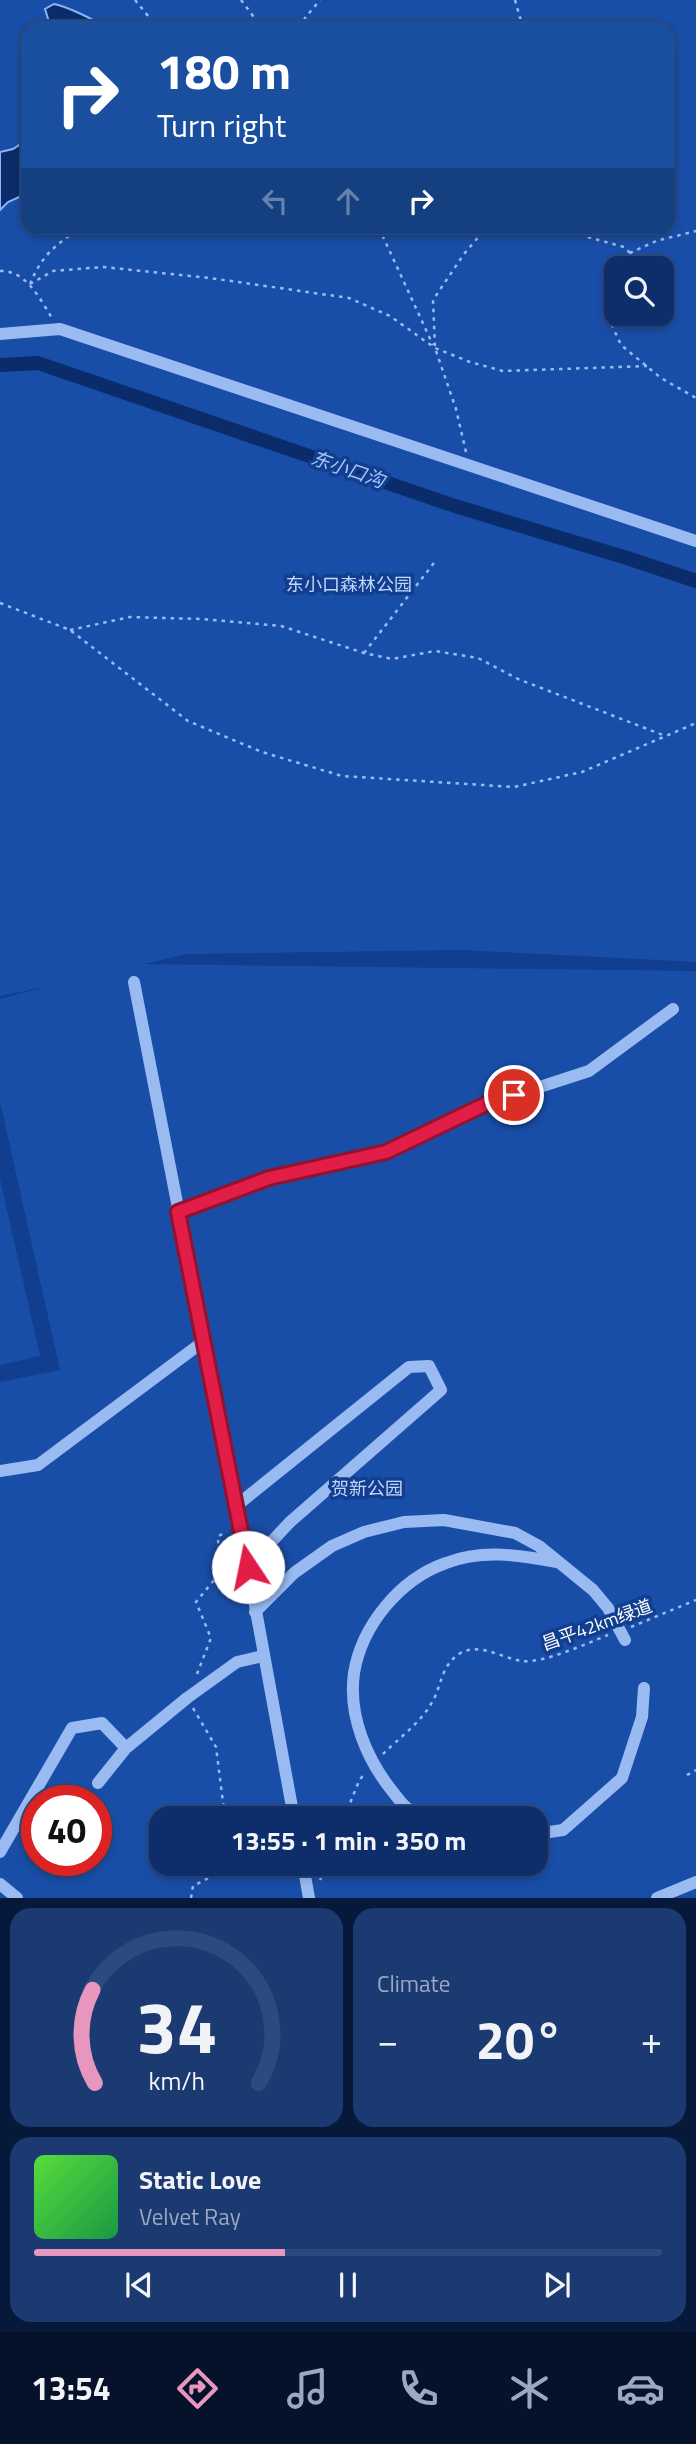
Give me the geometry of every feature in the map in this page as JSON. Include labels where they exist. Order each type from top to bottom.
[{"type":"street","points":[[0,334],[60,329],[696,541]]},
{"type":"street","points":[[134,982],[292,1806]]},
{"type":"street","points":[[178,1212],[269,1178],[386,1152],[490,1102],[589,1071],[673,1009]]},
{"type":"street","points":[[0,1471],[38,1465],[204,1341]]},
{"type":"street","points":[[236,1506],[409,1367],[429,1366],[441,1390],[290,1522],[248,1567]]},
{"type":"street","points":[[255,1612],[294,1573],[332,1546],[364,1532],[404,1522],[444,1520],[515,1533],[562,1563],[593,1590],[608,1608],[624,1635]]},
{"type":"street","points":[[404,1806],[373,1764],[360,1732],[355,1708],[354,1674],[364,1640],[377,1616],[394,1597],[419,1578],[443,1563],[463,1557],[481,1554],[510,1555],[562,1563]]},
{"type":"street","points":[[98,1783],[126,1748],[187,1698],[237,1662],[262,1656]]},
{"type":"street","points":[[548,1832],[564,1830],[622,1778],[642,1717],[644,1688]]},
{"type":"street","points":[[0,1852],[72,1728],[102,1723],[126,1748]]},
{"type":"street","points":[[305,1876],[309,1898]]},
{"type":"street","points":[[657,1898],[696,1882]]},
{"type":"street","points":[[0,1884],[17,1898]]},
{"type":"path","points":[[135,0],[152,21]]},
{"type":"path","points":[[241,0],[257,21]]},
{"type":"path","points":[[304,21],[320,0]]},
{"type":"path","points":[[515,0],[521,21]]},
{"type":"path","points":[[628,256],[656,241],[696,231]]},
{"type":"path","points":[[30,284],[38,264],[53,247],[71,235]]},
{"type":"path","points":[[382,235],[435,348],[456,409],[469,466]]},
{"type":"path","points":[[435,348],[433,300],[480,235]]},
{"type":"path","points":[[580,235],[624,247],[630,253]]},
{"type":"path","points":[[30,284],[53,271],[103,267],[210,278],[349,298],[390,316],[435,348],[503,371],[647,366]]},
{"type":"path","points":[[0,271],[6,271],[30,284],[60,329]]},
{"type":"path","points":[[612,326],[621,345],[661,378],[696,398]]},
{"type":"path","points":[[364,653],[437,559]]},
{"type":"path","points":[[0,603],[70,630],[188,721],[262,751],[342,776],[514,787],[582,772],[696,723]]},
{"type":"path","points":[[70,630],[130,617],[201,619],[281,626],[364,653],[392,659],[435,651],[478,658],[518,679],[663,735]]},
{"type":"path","name":"昌平42km绿道","points":[[349,1806],[359,1781],[429,1707],[447,1666],[457,1655],[472,1650],[490,1650],[523,1661],[546,1657],[624,1635],[696,1600]]},
{"type":"path","points":[[687,1776],[696,1770]]},
{"type":"path","points":[[191,1898],[193,1886],[212,1876]]},
{"type":"green space","points":[[0,0],[696,0],[696,962],[462,950],[187,954],[144,964],[696,971],[696,1898],[0,1898],[0,1382],[60,1370],[0,1102],[0,999],[45,987],[0,996]]},
{"type":"green space","points":[[0,1179],[40,1356],[0,1365]]},
{"type":"shaded area","points":[[54,4],[95,21],[49,21],[45,9]]},
{"type":"shaded area","points":[[21,144],[21,196],[8,202],[0,210],[0,152]]},
{"type":"waterway","name":"东小口沟","points":[[0,365],[38,363],[455,506],[696,581]]},
{"type":"route","points":[[248,1567],[178,1212],[269,1178],[386,1152],[490,1102],[514,1095]]},
{"type":"park label","name":"东小口森林公园","points":[[349,585]]},
{"type":"park label","name":"贺新公园","points":[[367,1489]]}]
